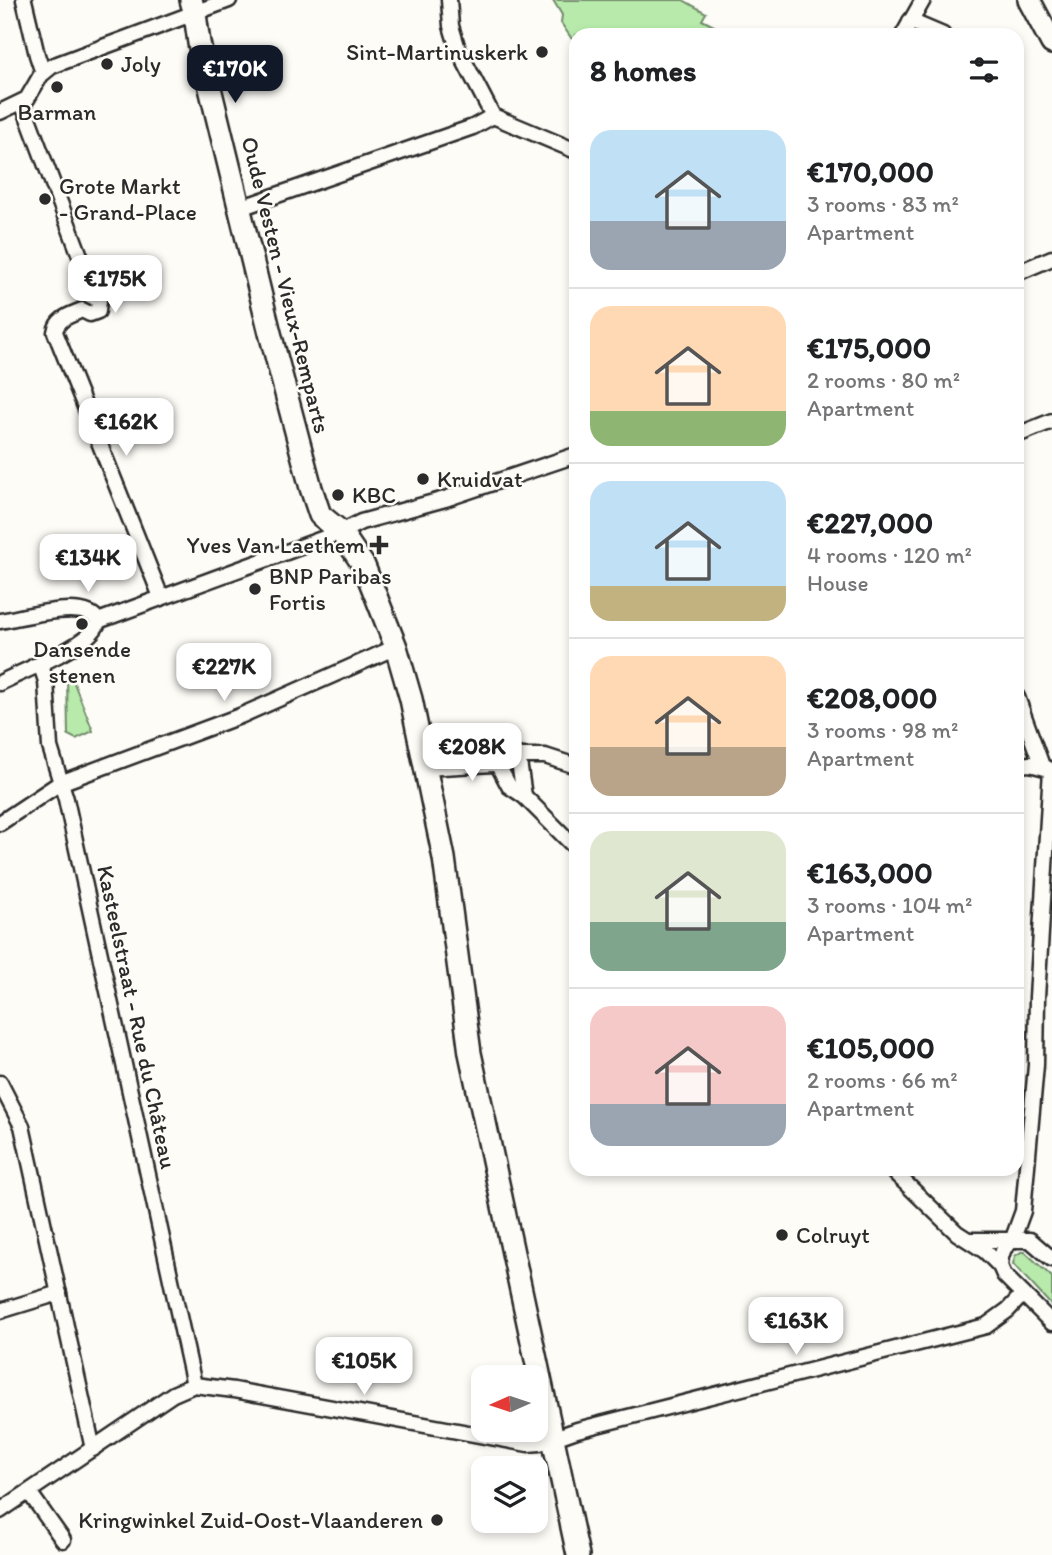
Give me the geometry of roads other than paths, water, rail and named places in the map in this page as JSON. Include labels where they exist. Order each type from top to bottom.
[{"type":"street","points":[[24,0],[43,73]]},
{"type":"street","points":[[0,112],[22,102],[31,94],[43,73],[59,64],[193,7],[229,0]]},
{"type":"street","points":[[449,0],[458,49],[493,116],[569,147]]},
{"type":"street","points":[[906,28],[923,0]]},
{"type":"street","points":[[1029,0],[1052,43]]},
{"type":"street","name":"Oude Vesten - Vieux-Remparts","points":[[193,7],[199,43],[270,333],[318,509],[320,514],[341,532],[364,566],[396,647],[424,758],[443,858],[470,1053],[578,1555]]},
{"type":"street","points":[[910,21],[926,28]]},
{"type":"street","points":[[22,102],[82,261],[89,295],[81,302],[82,310],[59,321],[55,329],[57,338],[161,597]]},
{"type":"street","points":[[240,208],[473,127],[493,116]]},
{"type":"street","points":[[1024,270],[1052,258]]},
{"type":"street","points":[[1024,432],[1052,421]]},
{"type":"street","points":[[98,621],[341,532],[361,522],[445,499],[569,457]]},
{"type":"street","points":[[0,621],[67,610],[89,612],[98,621]]},
{"type":"street","points":[[0,682],[90,636],[98,621]]},
{"type":"street","points":[[0,823],[61,783],[229,720],[396,647]]},
{"type":"street","name":"Kasteelstraat - Rue du Château","points":[[34,666],[42,669],[46,681],[49,738],[66,799],[194,1385]]},
{"type":"street","points":[[1000,1266],[1004,1248],[1012,1241],[1023,1211],[1036,1065],[1048,769],[1024,713]]},
{"type":"street","points":[[424,758],[493,764],[502,755],[517,755],[545,757],[569,764]]},
{"type":"street","points":[[502,755],[500,769],[509,786],[524,796],[569,841]]},
{"type":"street","points":[[517,755],[524,796]]},
{"type":"street","points":[[1024,766],[1048,769]]},
{"type":"street","points":[[0,1083],[22,1126],[93,1449]]},
{"type":"street","points":[[898,1176],[957,1233],[985,1251],[1000,1266],[1004,1275],[1052,1323]]},
{"type":"street","points":[[968,1240],[1030,1240],[1052,1259]]},
{"type":"street","points":[[0,1311],[59,1293]]},
{"type":"street","points":[[0,1511],[173,1394],[194,1385],[528,1444],[986,1326],[1008,1310],[1023,1294]]},
{"type":"street","points":[[29,1492],[62,1540]]},
{"type":"place","name":"Sint-Martinuskerk","points":[[542,52]]},
{"type":"place","name":"Joly","points":[[107,64]]},
{"type":"place","name":"Barman","points":[[57,87]]},
{"type":"place","name":"Grote Markt - Grand-Place","points":[[45,199]]},
{"type":"place","name":"Kruidvat","points":[[423,479]]},
{"type":"place","name":"KBC","points":[[338,495]]},
{"type":"place","name":"Yves Van Laethem","points":[[379,545]]},
{"type":"place","name":"BNP Paribas Fortis","points":[[255,589]]},
{"type":"place","name":"Dansende stenen","points":[[82,624]]},
{"type":"place","name":"Colruyt","points":[[782,1235]]},
{"type":"place","name":"Kringwinkel Zuid-Oost-Vlaanderen","points":[[437,1520]]}]
